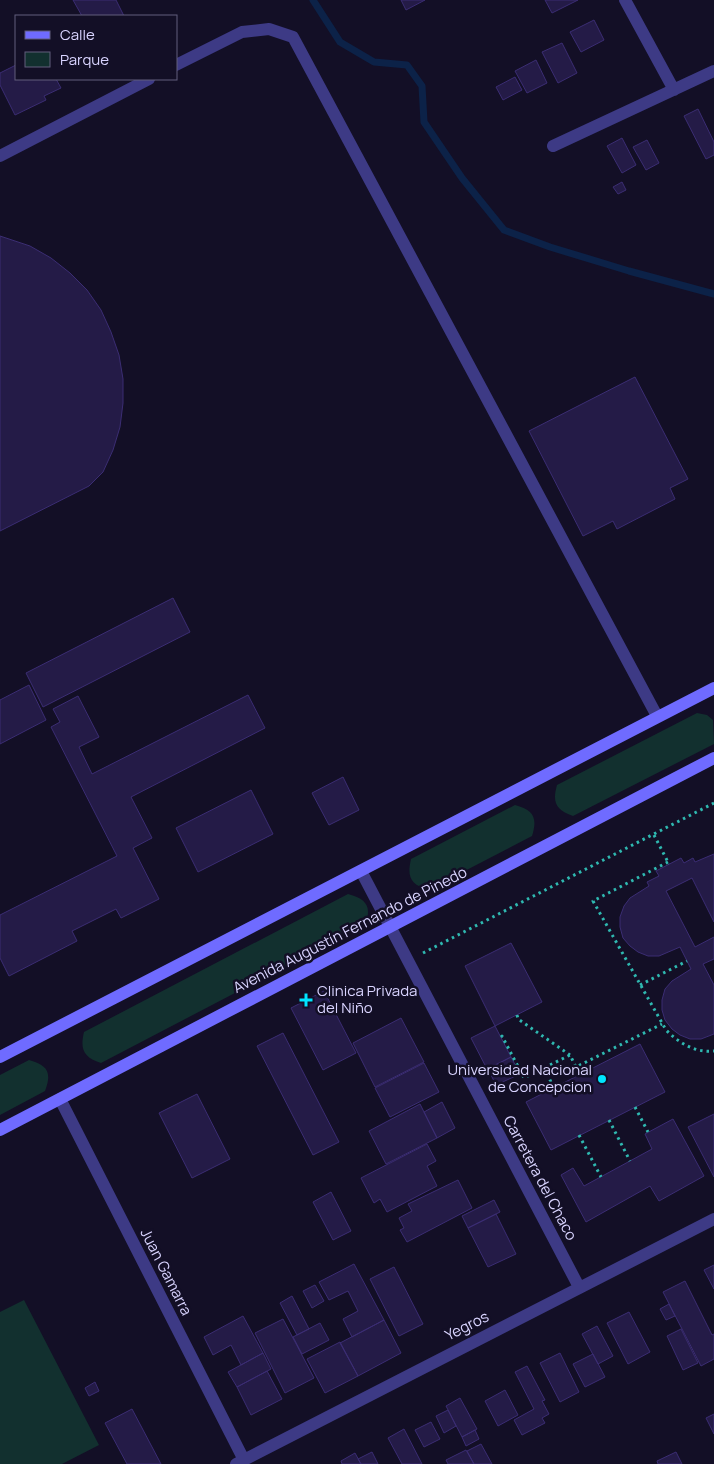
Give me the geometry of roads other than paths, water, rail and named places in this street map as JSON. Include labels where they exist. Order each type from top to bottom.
[{"type":"street","points":[[625,0],[674,90]]},
{"type":"street","points":[[178,64],[242,32],[269,29],[292,37],[657,716]]},
{"type":"street","points":[[552,146],[714,71]]},
{"type":"street","points":[[1,152],[147,80]]},
{"type":"street","points":[[0,1058],[657,716],[713,690]]},
{"type":"street","name":"Avenida Augustín Fernando de Pinedo","points":[[0,1130],[714,758]]},
{"type":"street","name":"Carretera del Chaco","points":[[361,871],[579,1287]]},
{"type":"street","name":"Juan Gamarra","points":[[60,1099],[240,1462]]},
{"type":"street","name":"Yegros","points":[[240,1462],[714,1219]]},
{"type":"waterway","points":[[313,0],[340,42],[374,62],[407,65],[422,86],[424,122],[462,178],[504,230],[550,247],[714,294]]},
{"type":"place","name":"Clinica Privada del Niño","points":[[306,1000]]},
{"type":"place","name":"Universidad Nacional de Concepcion","points":[[602,1079]]}]
